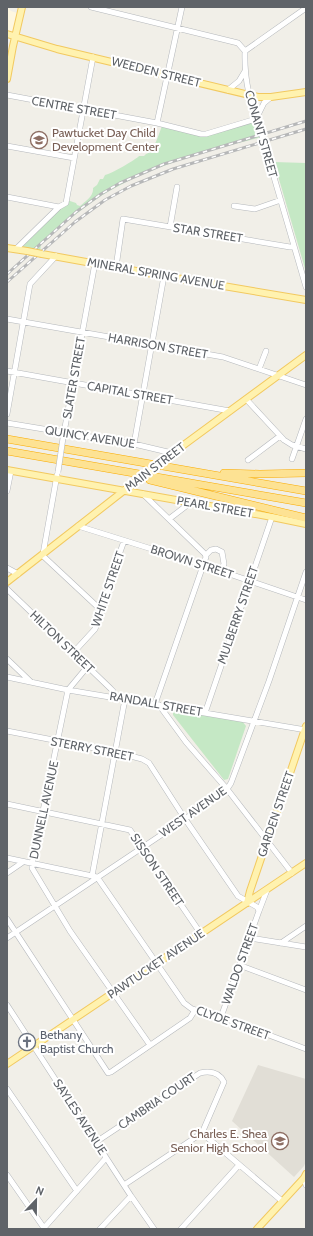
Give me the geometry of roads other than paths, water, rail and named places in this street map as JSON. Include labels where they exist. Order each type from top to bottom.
[{"type":"highway","points":[[7,439],[306,491]]},
{"type":"highway","points":[[7,451],[306,503]]},
{"type":"highway","points":[[100,467],[234,502],[306,518]]},
{"type":"highway","points":[[198,472],[260,474],[306,473]]},
{"type":"main road","points":[[7,79],[22,7]]},
{"type":"main road","name":"WEEDEN STREET","points":[[7,34],[93,57],[258,97],[271,97],[306,92]]},
{"type":"main road","name":"MINERAL SPRING AVENUE","points":[[7,248],[306,300]]},
{"type":"main road","name":"MAIN STREET","points":[[7,582],[172,453],[306,354]]},
{"type":"main road","name":"PEARL STREET","points":[[9,471],[57,475],[142,494],[306,524]]},
{"type":"main road","name":"GARDEN STREET","points":[[248,903],[250,891],[306,728]]},
{"type":"main road","name":"PAWTUCKET AVENUE","points":[[7,1064],[306,864]]},
{"type":"main road","points":[[257,1229],[305,1176]]},
{"type":"street","points":[[91,7],[178,27],[238,43],[245,51],[306,8]]},
{"type":"street","points":[[157,123],[182,7]]},
{"type":"street","name":"CONANT STREET","points":[[245,51],[244,72],[249,95],[306,287]]},
{"type":"street","points":[[16,249],[59,207],[66,203],[93,57]]},
{"type":"street","points":[[228,90],[238,81],[244,72]]},
{"type":"street","name":"CENTRE STREET","points":[[7,95],[157,123],[206,134],[256,119]]},
{"type":"street","points":[[256,119],[264,103],[271,97]]},
{"type":"street","points":[[7,146],[74,158]]},
{"type":"street","points":[[170,226],[177,187]]},
{"type":"street","points":[[7,197],[59,207]]},
{"type":"street","points":[[234,206],[256,209],[281,200]]},
{"type":"street","name":"STAR STREET","points":[[116,267],[123,219],[290,247],[294,246]]},
{"type":"street","points":[[7,414],[22,322],[30,284],[56,256]]},
{"type":"street","name":"SLATER STREET","points":[[43,554],[95,263]]},
{"type":"street","points":[[134,444],[164,276]]},
{"type":"street","name":"HARRISON STREET","points":[[7,319],[223,357],[306,385]]},
{"type":"street","points":[[259,369],[266,351]]},
{"type":"street","name":"CAPITAL STREET","points":[[7,371],[230,411]]},
{"type":"street","points":[[246,399],[280,436],[288,442],[306,449]]},
{"type":"street","points":[[292,459],[306,419]]},
{"type":"street","name":"QUINCY AVENUE","points":[[7,423],[64,436],[134,444],[172,453]]},
{"type":"street","points":[[248,460],[280,436]]},
{"type":"street","points":[[7,491],[9,471]]},
{"type":"street","points":[[142,494],[206,555]]},
{"type":"street","points":[[169,519],[190,503]]},
{"type":"street","name":"MULBERRY STREET","points":[[204,713],[272,517]]},
{"type":"street","name":"BROWN STREET","points":[[78,526],[204,565],[306,600]]},
{"type":"street","points":[[46,541],[52,547]]},
{"type":"street","name":"WHITE STREET","points":[[73,653],[95,629],[124,541]]},
{"type":"street","points":[[221,571],[224,564],[222,552],[216,548],[211,550],[206,555],[204,565],[157,705],[186,742],[227,789],[292,873]]},
{"type":"street","points":[[43,554],[102,611]]},
{"type":"street","points":[[7,568],[18,574]]},
{"type":"street","name":"WEST AVENUE","points":[[7,938],[95,877],[185,820],[227,789],[231,783],[254,721],[306,572]]},
{"type":"street","name":"HILTON STREET","points":[[7,589],[110,688],[114,694],[114,697]]},
{"type":"street","points":[[7,659],[32,682]]},
{"type":"street","name":"DUNNELL AVENUE","points":[[88,666],[68,690],[32,864],[35,874],[70,931],[150,1045]]},
{"type":"street","name":"RANDALL STREET","points":[[7,677],[68,690],[254,721],[306,728]]},
{"type":"street","points":[[7,858],[95,877],[102,823],[125,699]]},
{"type":"street","name":"STERRY STREET","points":[[7,731],[115,752],[142,759],[149,763],[185,820],[238,896],[248,903]]},
{"type":"street","name":"SISSON STREET","points":[[7,804],[130,830],[201,934]]},
{"type":"street","points":[[7,873],[23,862]]},
{"type":"street","name":"CLYDE STREET","points":[[95,877],[184,1004],[195,1010],[221,1017],[306,1049]]},
{"type":"street","name":"WALDO STREET","points":[[221,1017],[267,890]]},
{"type":"street","name":"WALDO STREET","points":[[248,903],[257,906],[259,911]]},
{"type":"street","points":[[7,919],[108,1073],[190,1018],[195,1010]]},
{"type":"street","points":[[282,943],[306,926]]},
{"type":"street","points":[[250,938],[306,948]]},
{"type":"street","points":[[239,965],[306,990]]},
{"type":"street","name":"SAYLES AVENUE","points":[[7,1005],[154,1229]]},
{"type":"street","name":"CAMBRIA COURT","points":[[96,1142],[186,1081],[200,1073],[207,1071],[221,1077],[224,1082],[202,1133]]},
{"type":"street","points":[[7,1089],[77,1191]]},
{"type":"street","points":[[124,1185],[202,1133],[282,1201]]},
{"type":"street","points":[[7,1175],[44,1229],[106,1158]]},
{"type":"street","points":[[181,1229],[239,1165]]},
{"type":"street","points":[[305,1176],[306,1185]]},
{"type":"street","points":[[100,1229],[131,1196]]},
{"type":"railway","points":[[7,274],[76,212],[101,194],[120,183],[164,164],[306,121]]},
{"type":"railway","points":[[7,282],[75,222],[105,200],[131,186],[173,169],[306,129]]},
{"type":"place","name":"Pawtucket Day Child Development Center","points":[[39,140]]},
{"type":"place","name":"Bethany Baptist Church","points":[[27,1042]]},
{"type":"place","name":"Charles E. Shea Senior High School","points":[[280,1141]]}]
